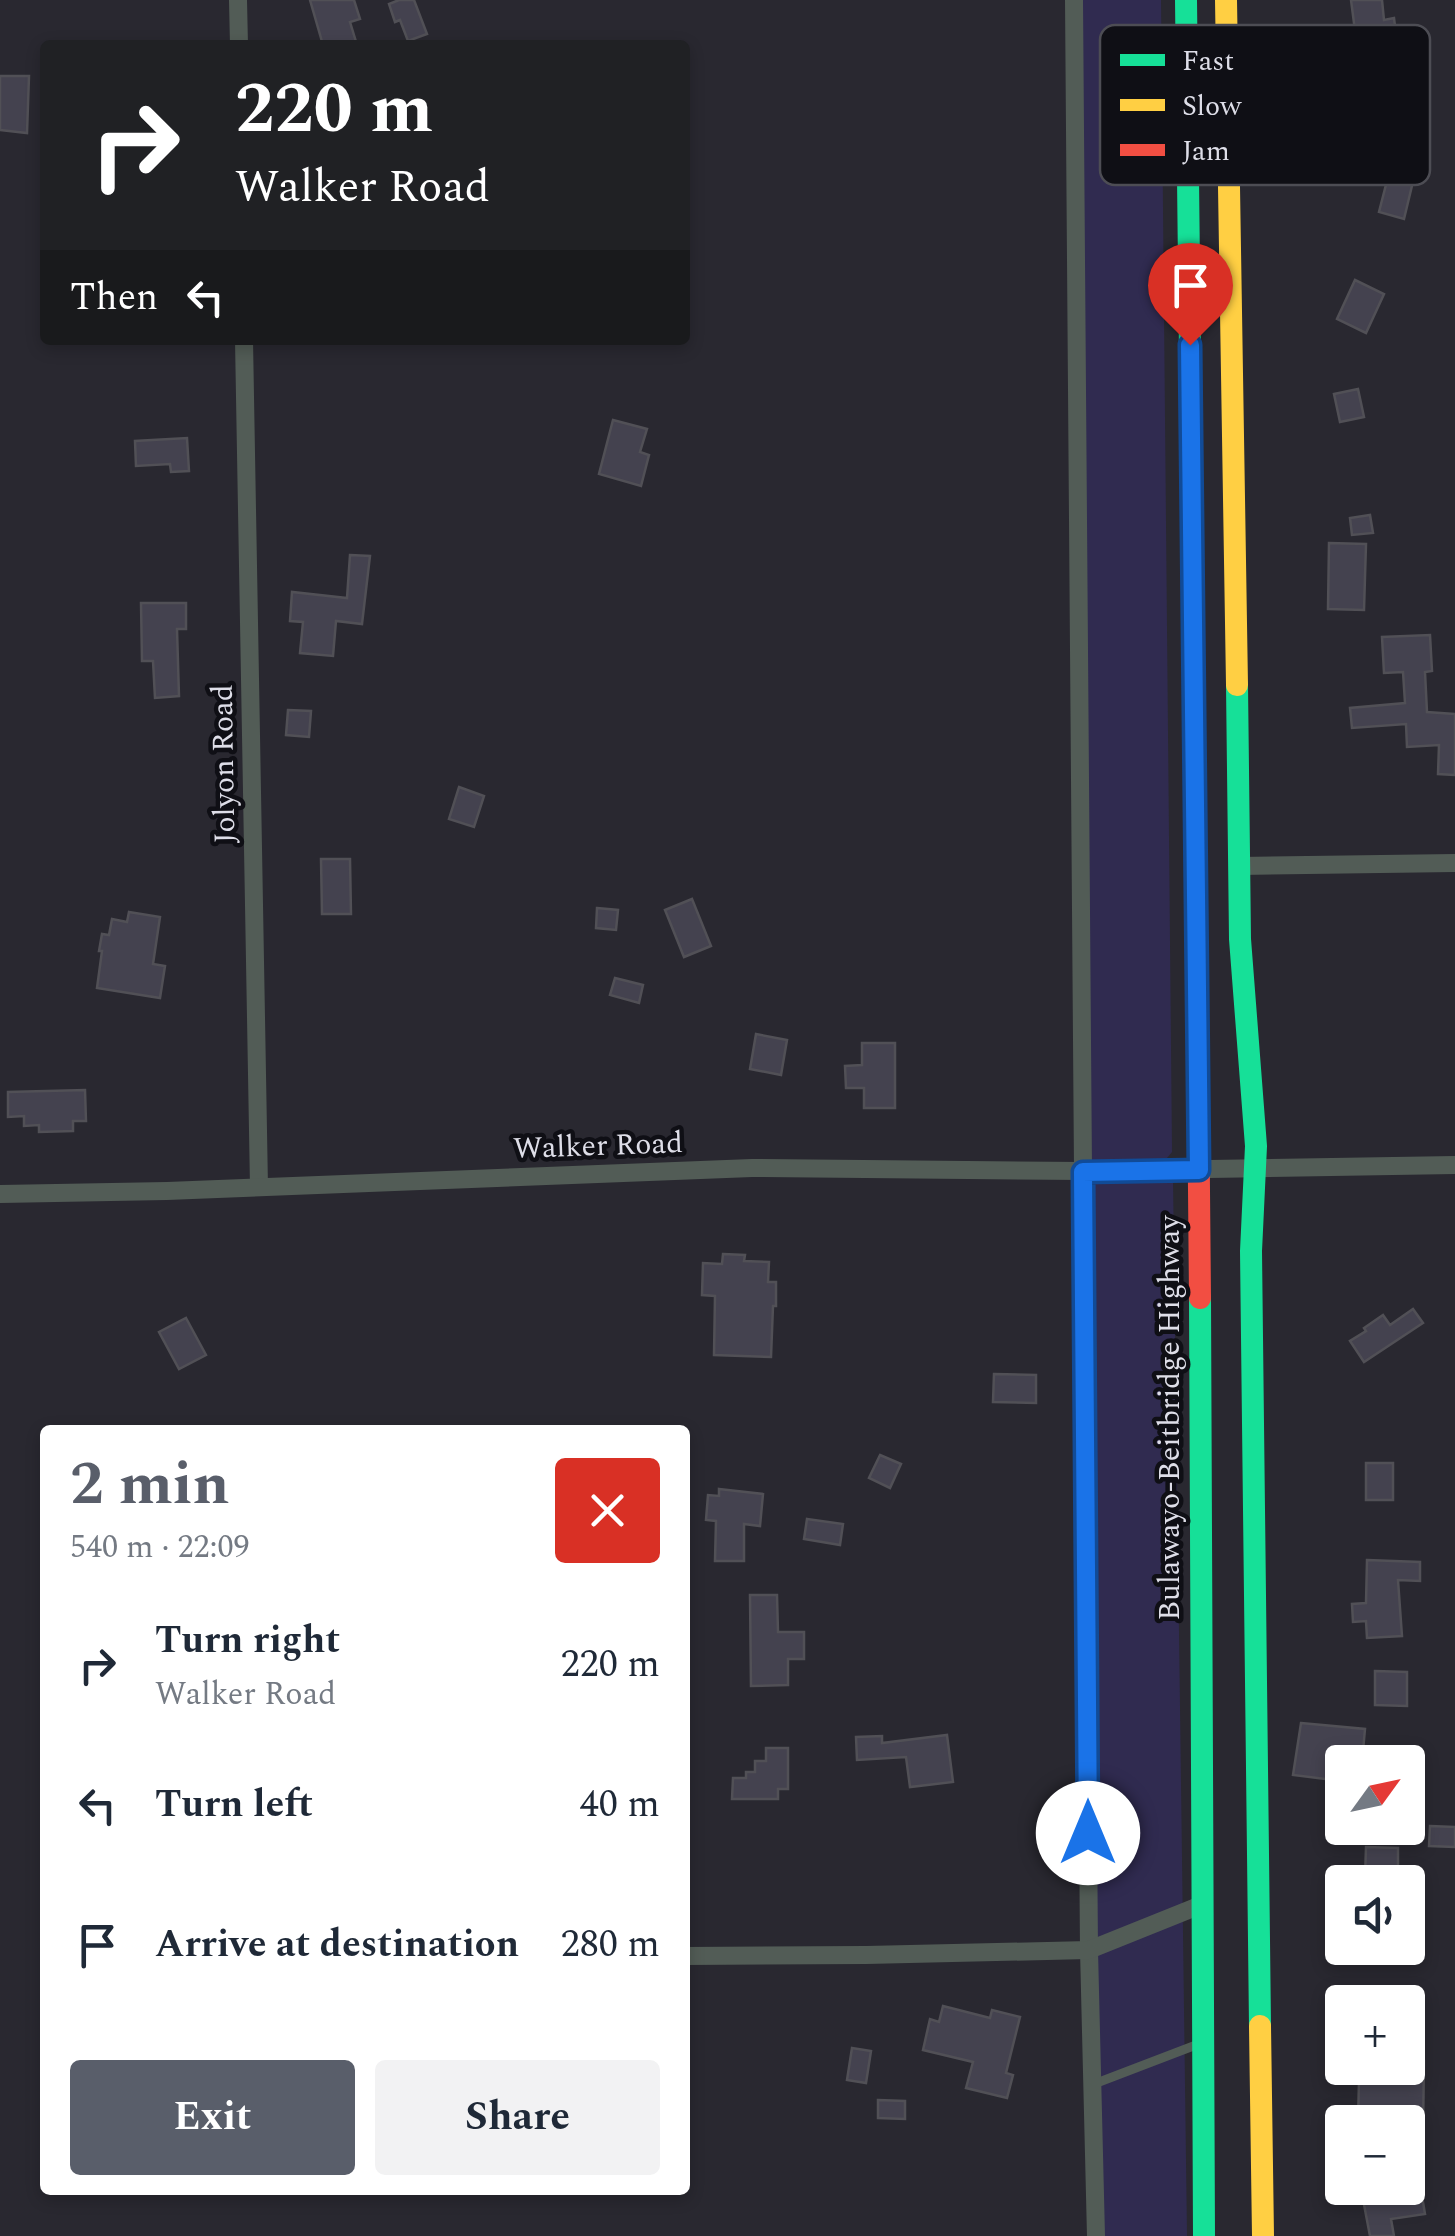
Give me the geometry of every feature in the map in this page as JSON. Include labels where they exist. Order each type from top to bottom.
[{"type":"main road","name":"Bulawayo-Beitbridge Highway","points":[[1186,0],[1186,25]]},
{"type":"main road","points":[[1226,0],[1227,25]]},
{"type":"main road","name":"Bulawayo-Beitbridge Highway","points":[[1188,185],[1199,1170],[1204,2236]]},
{"type":"main road","points":[[1230,185],[1240,939],[1255,1122],[1251,1251],[1263,2236]]},
{"type":"street","points":[[238,0],[239,40]]},
{"type":"street","points":[[1074,0],[1089,1950],[1096,2236]]},
{"type":"street","name":"Jolyon Road","points":[[244,345],[259,1188]]},
{"type":"street","points":[[1239,866],[1455,863]]},
{"type":"street","name":"Walker Road","points":[[0,1194],[752,1168],[1083,1172],[1455,1165]]},
{"type":"street","points":[[690,1956],[1089,1950],[1202,1906]]},
{"type":"lane","points":[[1092,2085],[1203,2042]]},
{"type":"shaded area","points":[[1079,0],[1161,0],[1161,25],[1100,25],[1100,185],[1163,185],[1172,1152],[1162,1164],[1088,1166]]},
{"type":"shaded area","points":[[1173,1180],[1187,2236],[1103,2236],[1096,1938],[1090,1188],[1099,1181]]},
{"type":"building","points":[[310,0],[354,0],[360,19],[350,22],[355,40],[322,40]]},
{"type":"building","points":[[414,0],[427,34],[408,40],[389,4]]},
{"type":"building","points":[[1351,0],[1382,0],[1384,20],[1394,18],[1395,25],[1354,25]]},
{"type":"building","points":[[0,76],[29,76],[27,133],[0,130]]},
{"type":"building","points":[[1386,185],[1412,185],[1404,219],[1379,212]]},
{"type":"building","points":[[1355,280],[1384,294],[1366,333],[1337,319]]},
{"type":"building","points":[[1358,389],[1364,417],[1340,422],[1334,394]]},
{"type":"building","points":[[613,420],[647,429],[640,452],[649,455],[641,486],[599,474]]},
{"type":"building","points":[[187,438],[189,471],[171,472],[170,464],[136,466],[135,441]]},
{"type":"building","points":[[1370,515],[1373,533],[1352,535],[1350,518]]},
{"type":"building","points":[[1329,543],[1366,544],[1364,610],[1328,609]]},
{"type":"building","points":[[350,555],[370,556],[362,624],[336,621],[333,656],[300,653],[303,622],[290,621],[292,592],[347,598]]},
{"type":"building","points":[[141,603],[186,603],[186,629],[177,629],[179,696],[155,698],[153,661],[142,661]]},
{"type":"building","points":[[1430,635],[1432,671],[1425,672],[1427,712],[1455,714],[1455,775],[1438,774],[1439,745],[1407,747],[1406,724],[1352,728],[1350,708],[1405,703],[1403,672],[1384,673],[1382,637]]},
{"type":"building","points":[[288,710],[311,711],[309,737],[286,735]]},
{"type":"building","points":[[459,787],[484,796],[474,827],[449,819]]},
{"type":"building","points":[[321,859],[350,859],[351,914],[322,914]]},
{"type":"building","points":[[692,899],[711,946],[684,957],[665,910]]},
{"type":"building","points":[[597,908],[618,910],[616,930],[596,928]]},
{"type":"building","points":[[129,912],[160,917],[153,964],[165,966],[160,998],[97,988],[102,934],[109,935],[112,919],[127,922]]},
{"type":"building","points":[[615,978],[643,985],[639,1003],[610,995]]},
{"type":"building","points":[[756,1034],[787,1040],[781,1075],[750,1069]]},
{"type":"building","points":[[862,1043],[895,1043],[895,1108],[864,1108],[864,1088],[846,1088],[845,1066],[862,1065]]},
{"type":"building","points":[[85,1090],[86,1121],[73,1121],[73,1131],[39,1132],[39,1125],[24,1126],[24,1116],[8,1117],[8,1092]]},
{"type":"building","points":[[723,1254],[745,1255],[744,1261],[769,1262],[768,1282],[776,1282],[771,1357],[714,1355],[715,1296],[702,1295],[703,1263],[722,1264]]},
{"type":"building","points":[[1413,1309],[1423,1323],[1364,1362],[1350,1341],[1383,1315],[1390,1325]]},
{"type":"building","points":[[186,1318],[206,1355],[179,1369],[159,1332]]},
{"type":"building","points":[[994,1374],[1036,1375],[1036,1403],[993,1402]]},
{"type":"building","points":[[880,1455],[901,1464],[890,1488],[869,1478]]},
{"type":"building","points":[[1366,1463],[1393,1463],[1393,1500],[1366,1500]]},
{"type":"building","points":[[719,1489],[763,1494],[760,1526],[744,1524],[744,1561],[715,1561],[716,1521],[706,1520],[708,1495],[719,1496]]},
{"type":"building","points":[[807,1519],[843,1524],[840,1545],[804,1539]]},
{"type":"building","points":[[1367,1560],[1420,1562],[1420,1581],[1398,1580],[1402,1636],[1367,1638],[1366,1621],[1353,1622],[1352,1604],[1366,1603]]},
{"type":"building","points":[[750,1595],[777,1595],[778,1632],[804,1632],[804,1659],[788,1659],[788,1685],[751,1686]]},
{"type":"building","points":[[1375,1671],[1407,1672],[1407,1706],[1375,1705]]},
{"type":"building","points":[[1301,1723],[1365,1729],[1364,1745],[1325,1745],[1325,1779],[1293,1775]]},
{"type":"building","points":[[947,1735],[953,1782],[910,1787],[906,1757],[857,1760],[856,1737],[882,1736],[882,1743]]},
{"type":"building","points":[[766,1748],[788,1748],[788,1789],[778,1789],[778,1799],[732,1799],[733,1778],[746,1778],[746,1772],[755,1772],[755,1761],[766,1761]]},
{"type":"building","points":[[1430,1826],[1455,1827],[1455,1847],[1429,1846]]},
{"type":"building","points":[[1366,1847],[1398,1848],[1398,1865],[1365,1865]]},
{"type":"building","points":[[943,2006],[990,2018],[992,2010],[1020,2017],[1006,2073],[1013,2075],[1007,2098],[966,2088],[973,2062],[923,2050],[930,2019],[939,2022]]},
{"type":"building","points":[[852,2048],[871,2051],[866,2083],[847,2080]]},
{"type":"building","points":[[1359,2085],[1424,2085],[1423,2105],[1358,2105]]},
{"type":"building","points":[[878,2100],[905,2101],[905,2119],[878,2118]]},
{"type":"building","points":[[1364,2205],[1424,2205],[1425,2214],[1391,2219],[1394,2236],[1370,2236]]},
{"type":"traffic: fast","points":[[1186,0],[1186,25]]},
{"type":"traffic: fast","points":[[1188,185],[1197,975]]},
{"type":"traffic: fast","points":[[1237,685],[1240,939],[1256,1146],[1251,1251],[1260,2026]]},
{"type":"traffic: fast","points":[[1200,1298],[1204,2236]]},
{"type":"traffic: slow","points":[[1226,0],[1226,25]]},
{"type":"traffic: slow","points":[[1229,185],[1237,685]]},
{"type":"traffic: slow","points":[[1260,2026],[1263,2236]]},
{"type":"traffic: jam","points":[[1197,975],[1200,1298]]},
{"type":"route","points":[[1088,1833],[1083,1172],[1199,1170],[1190,345]]}]
